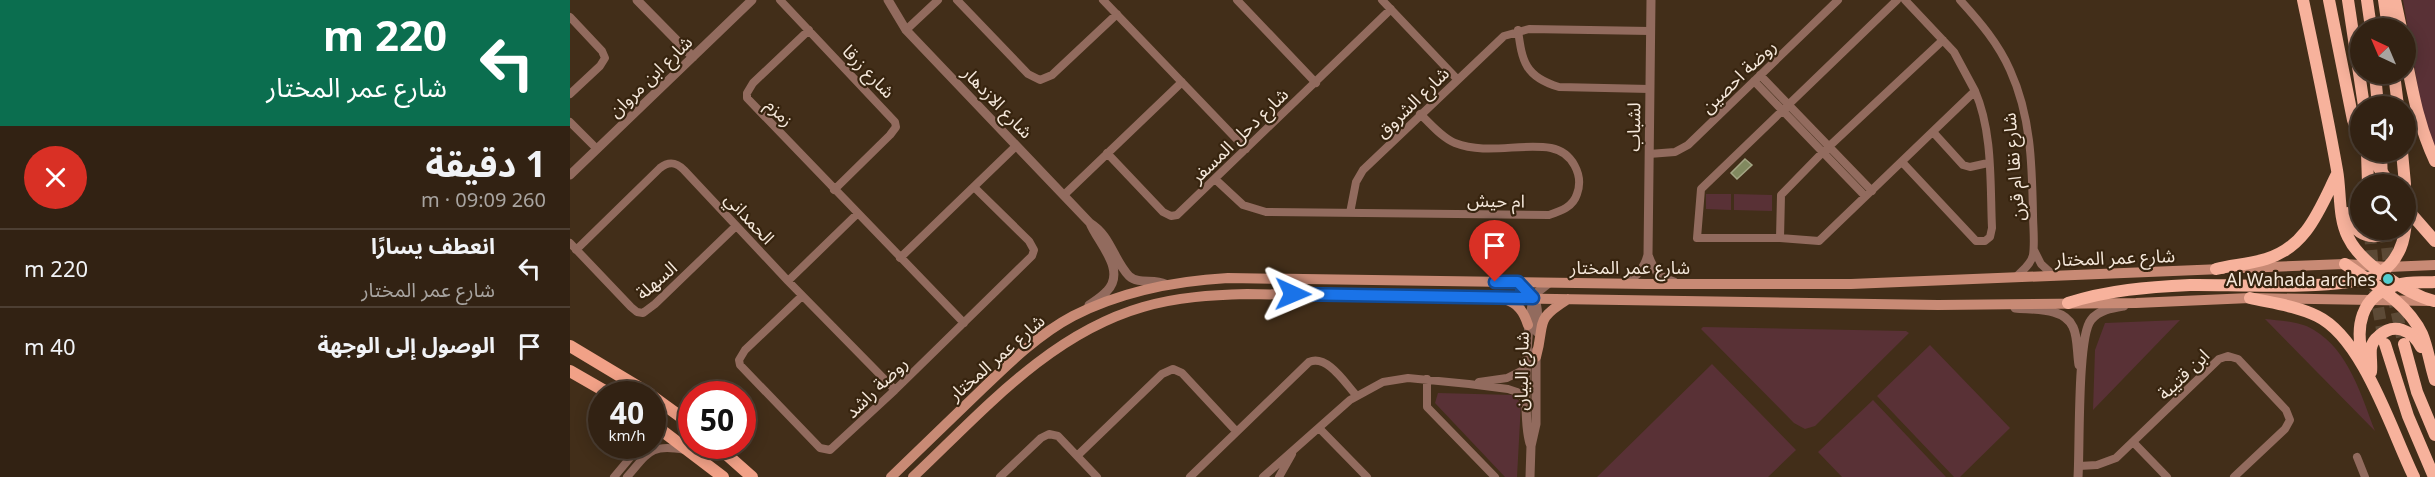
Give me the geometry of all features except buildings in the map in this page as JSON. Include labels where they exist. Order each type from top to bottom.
[{"type":"highway","points":[[2303,0],[2338,173],[2346,235],[2350,242],[2399,284],[2416,295],[2435,301]]},
{"type":"highway","points":[[2329,0],[2350,104]]},
{"type":"highway","points":[[2349,0],[2363,96]]},
{"type":"highway","points":[[2367,0],[2370,18]]},
{"type":"highway","points":[[2384,0],[2387,18]]},
{"type":"highway","points":[[2395,0],[2399,18]]},
{"type":"highway","points":[[2411,84],[2416,113],[2435,161]]},
{"type":"highway","points":[[2216,269],[2266,260],[2295,244],[2319,213],[2338,173]]},
{"type":"highway","points":[[2340,189],[2350,216]]},
{"type":"highway","points":[[2416,218],[2435,241]]},
{"type":"highway","points":[[2068,303],[2097,294],[2127,289],[2188,285],[2319,284],[2367,279],[2382,269],[2404,240]]},
{"type":"highway","points":[[2345,264],[2383,290],[2418,326],[2435,380]]},
{"type":"highway","points":[[2370,381],[2362,354],[2359,331],[2368,301],[2383,290],[2399,284],[2435,282]]},
{"type":"highway","points":[[2250,298],[2299,309],[2326,321],[2346,340],[2370,381],[2414,477]]},
{"type":"highway","points":[[2370,381],[2371,347],[2374,340],[2391,329],[2402,329],[2411,333],[2430,364]]},
{"type":"highway","points":[[2385,344],[2415,435],[2434,477]]},
{"type":"highway","points":[[2404,344],[2416,392],[2435,435]]},
{"type":"main road","name":"شارع عمر المختار","points":[[891,477],[1022,352],[1060,324],[1082,312],[1129,294],[1165,284],[1228,278],[1622,284],[1851,284],[2345,264],[2382,269],[2435,265]]},
{"type":"main road","name":"شارع عمر المختار","points":[[914,477],[1016,380],[1046,356],[1084,331],[1143,307],[1186,298],[1247,294],[1995,304],[2136,303],[2250,298],[2435,301]]},
{"type":"main road","points":[[1498,298],[1511,301],[1520,308],[1528,325]]},
{"type":"main road","points":[[1536,357],[1543,319],[1550,310],[1569,298]]},
{"type":"main road","points":[[570,346],[628,381]]},
{"type":"main road","points":[[570,371],[588,381]]},
{"type":"main road","points":[[701,459],[723,477]]},
{"type":"main road","points":[[732,459],[752,477]]},
{"type":"main road","points":[[704,461],[716,463],[733,477]]},
{"type":"street","points":[[637,0],[693,57]]},
{"type":"street","name":"شارع ابن مروان","points":[[570,175],[752,0]]},
{"type":"street","name":"شارع زرقا","points":[[780,0],[895,122],[896,127],[890,135],[834,190]]},
{"type":"street","name":"شارع الازدهار","points":[[888,0],[906,30],[1090,223],[1106,236],[1131,277],[1140,281],[1154,280],[1165,284]]},
{"type":"street","points":[[906,30],[938,0]]},
{"type":"street","points":[[957,0],[1028,74],[1040,80],[1052,75],[1117,14]]},
{"type":"street","points":[[1103,0],[1246,149]]},
{"type":"street","points":[[1237,0],[1316,83]]},
{"type":"street","points":[[1382,0],[1457,79]]},
{"type":"street","name":"لشباب","points":[[1648,255],[1651,0]]},
{"type":"street","name":"روضة احصين","points":[[1649,154],[1675,152],[1688,146],[1838,0]]},
{"type":"street","points":[[1897,0],[1701,189],[1697,238],[1780,238],[1819,241],[1975,92]]},
{"type":"street","points":[[1902,162],[1976,241],[1981,242],[1990,237],[1992,228],[1984,123],[1975,92],[1954,52],[1905,0]]},
{"type":"street","name":"شارع نقا ام قرن","points":[[1960,0],[1999,48],[2017,85],[2024,106],[2032,173],[2033,243],[2032,256],[2017,276]]},
{"type":"street","name":"شارع دحل المسفر","points":[[1107,153],[1163,212],[1171,216],[1180,212],[1391,9]]},
{"type":"street","points":[[570,17],[602,51],[604,58],[600,66],[570,94]]},
{"type":"street","name":"زمزم","points":[[809,30],[753,83],[747,93],[747,98],[964,323]]},
{"type":"street","points":[[1650,31],[1518,30],[1525,63],[1539,78],[1551,85],[1650,89]]},
{"type":"street","name":"شارع الشروق","points":[[1350,213],[1358,176],[1497,40],[1518,30]]},
{"type":"street","points":[[1780,238],[1781,195],[1825,150],[1943,40]]},
{"type":"street","points":[[1757,78],[1869,194]]},
{"type":"street","points":[[1064,195],[1182,82]]},
{"type":"street","name":"ام حيش","points":[[1215,179],[1240,203],[1256,210],[1550,215],[1564,210],[1573,202],[1579,185],[1579,173],[1565,154],[1551,148],[1464,146],[1445,138],[1420,114]]},
{"type":"street","points":[[570,122],[597,149]]},
{"type":"street","points":[[1933,132],[1963,165],[1970,167],[1988,163]]},
{"type":"street","points":[[900,258],[1017,146]]},
{"type":"street","name":"الحمداني","points":[[573,246],[660,168],[668,163],[680,166],[788,282],[895,390]]},
{"type":"street","name":"روضة راشد","points":[[802,296],[741,355],[740,365],[820,448],[826,451],[834,448],[1029,261],[1034,250],[1029,241],[974,187]]},
{"type":"street","points":[[788,282],[857,214]]},
{"type":"street","name":"شارع الازدهار","points":[[1082,312],[1108,291],[1113,283],[1114,274],[1109,257],[1090,223]]},
{"type":"street","name":"السهلة","points":[[573,246],[631,307],[643,313],[736,226]]},
{"type":"street","name":"شارع نقا ام قرن","points":[[2033,243],[2038,260],[2054,276]]},
{"type":"street","points":[[1648,255],[1656,273],[1665,279],[1679,283]]},
{"type":"street","points":[[1622,284],[1635,278],[1643,269],[1648,255]]},
{"type":"street","points":[[1518,282],[1533,298],[1539,289],[1549,283]]},
{"type":"street","name":"شارع البيان","points":[[1531,446],[1527,433],[1527,368],[1528,325],[1533,298]]},
{"type":"street","name":"شارع البيان","points":[[1530,477],[1531,446],[1536,424],[1539,307],[1533,298]]},
{"type":"street","points":[[2078,477],[2080,377],[2086,329],[2091,320],[2106,310],[2136,303]]},
{"type":"street","points":[[1995,304],[2056,312],[2063,315],[2074,328],[2080,377]]},
{"type":"street","name":"ابن قتيبة","points":[[2079,466],[2108,463],[2134,443],[2219,359],[2234,356],[2286,411],[2290,420],[2285,429],[2234,477]]},
{"type":"street","points":[[1190,477],[1313,360],[1325,363],[1356,395]]},
{"type":"street","points":[[1469,384],[1507,378],[1527,368]]},
{"type":"street","points":[[1077,456],[1162,374],[1173,369],[1182,373],[1236,431]]},
{"type":"street","points":[[1427,379],[1427,407],[1496,477]]},
{"type":"street","points":[[1263,477],[1356,395],[1371,387],[1395,380],[1427,379],[1508,389],[1517,392],[1527,401]]},
{"type":"street","points":[[1319,428],[1363,476]]},
{"type":"street","points":[[1000,477],[1045,435],[1058,436],[1097,477]]},
{"type":"street","points":[[2134,443],[2167,477]]},
{"type":"street","points":[[627,477],[648,453],[656,448],[678,449]]},
{"type":"street","points":[[1279,477],[1292,452]]},
{"type":"street","points":[[2357,458],[2365,477]]},
{"type":"street","points":[[614,477],[629,459]]},
{"type":"shaded area","points":[[2403,0],[2435,0],[2435,149],[2423,118],[2416,77],[2416,18],[2406,18]]},
{"type":"shaded area","points":[[1745,159],[1752,165],[1737,179],[1731,173]]},
{"type":"shaded area","points":[[1706,194],[1731,194],[1731,210],[1706,209]]},
{"type":"shaded area","points":[[1734,194],[1772,195],[1772,211],[1734,210]]},
{"type":"shaded area","points":[[2265,319],[2303,325],[2326,339],[2345,362],[2352,375],[2375,431]]},
{"type":"shaded area","points":[[2180,320],[2093,410],[2095,350],[2105,323]]},
{"type":"shaded area","points":[[1703,327],[1906,331],[1909,333],[1815,426],[1805,429],[1794,423],[1701,329]]},
{"type":"shaded area","points":[[1930,345],[2010,428],[1960,477],[1954,477],[1877,396]]},
{"type":"shaded area","points":[[1712,364],[1796,450],[1768,477],[1597,477]]},
{"type":"shaded area","points":[[1438,393],[1513,395],[1521,403],[1517,477],[1505,477],[1435,403]]},
{"type":"shaded area","points":[[1873,400],[1946,477],[1842,477],[1818,452]]},
{"type":"tunnel","points":[[2371,240],[2373,273]]},
{"type":"tunnel","points":[[2386,240],[2390,272]]},
{"type":"tunnel","points":[[2375,290],[2384,341]]},
{"type":"tunnel","points":[[2393,295],[2402,337]]},
{"type":"place","name":"Al Wahada arches","points":[[2388,279]]},
{"type":"route","points":[[1293,294],[1533,298],[1518,282],[1495,282]]}]
